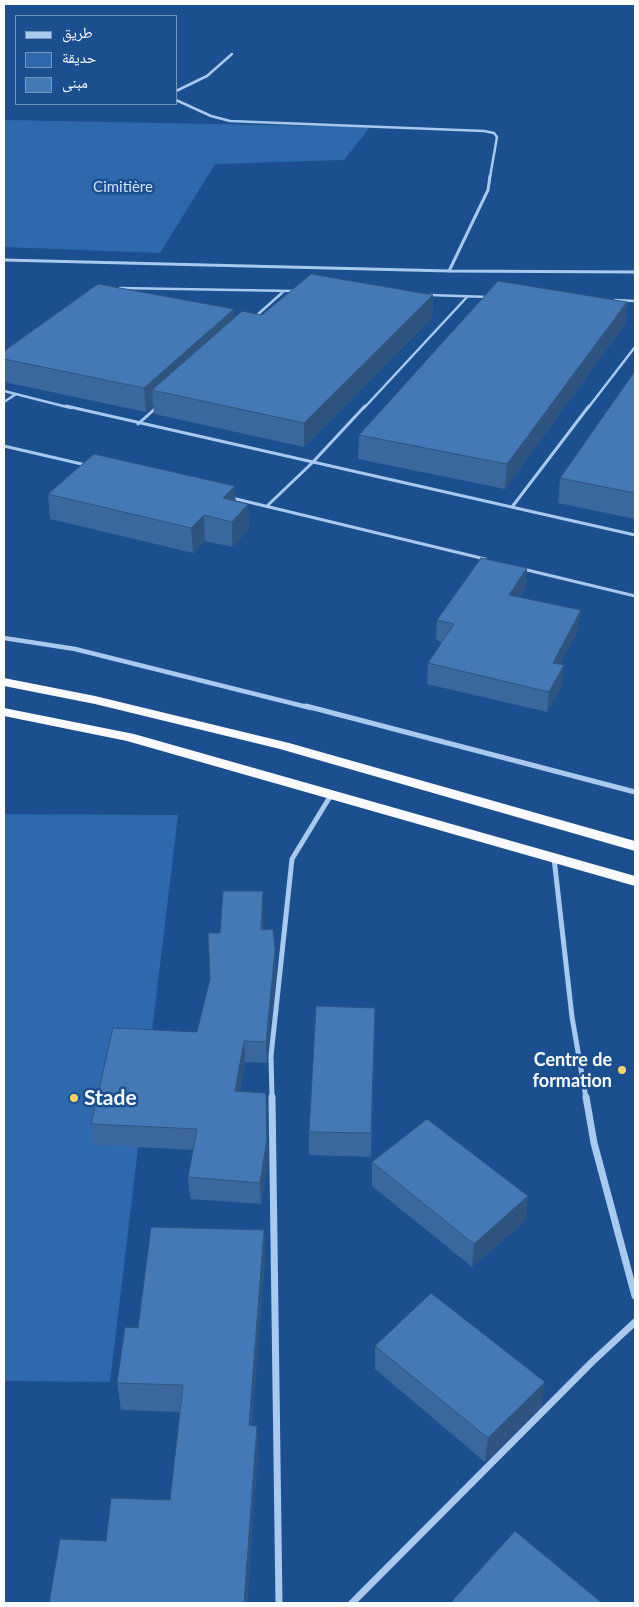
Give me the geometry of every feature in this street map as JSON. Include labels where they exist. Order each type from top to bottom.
[{"type":"highway","points":[[4,682],[95,700],[284,746],[635,846]]},
{"type":"highway","points":[[4,712],[128,737],[635,881]]},
{"type":"street","points":[[178,90],[208,76],[232,54]]},
{"type":"street","points":[[178,101],[205,114],[230,121],[484,131],[494,133],[497,137],[488,190],[449,271]]},
{"type":"street","points":[[4,260],[449,271],[635,272]]},
{"type":"street","points":[[4,638],[84,652],[377,724],[635,792]]},
{"type":"street","points":[[279,1603],[271,1056],[292,859],[331,795]]},
{"type":"street","points":[[554,858],[572,1017],[594,1142],[635,1296]]},
{"type":"street","points":[[352,1603],[592,1362],[635,1322]]},
{"type":"lane","points":[[114,288],[294,291]]},
{"type":"lane","points":[[255,318],[284,291]]},
{"type":"lane","points":[[428,295],[497,297]]},
{"type":"lane","points":[[267,506],[312,463],[467,296]]},
{"type":"lane","points":[[606,300],[635,301]]},
{"type":"lane","points":[[512,507],[635,347]]},
{"type":"lane","points":[[4,391],[138,424],[635,535]]},
{"type":"lane","points":[[4,402],[16,394]]},
{"type":"lane","points":[[138,424],[160,404]]},
{"type":"lane","points":[[4,446],[88,465]]},
{"type":"lane","points":[[230,498],[490,561]]},
{"type":"lane","points":[[519,568],[635,596]]},
{"type":"green space","name":"Cimitière","points":[[4,120],[370,127],[344,160],[215,164],[160,253],[4,247]]},
{"type":"green space","name":"Stade","points":[[4,814],[178,815],[110,1382],[4,1381]]},
{"type":"building","points":[[311,274],[433,295],[304,423],[152,390],[242,311],[262,315]]},
{"type":"building","points":[[498,281],[627,302],[507,464],[359,435]]},
{"type":"building","points":[[98,284],[234,309],[144,388],[4,359],[4,351]]},
{"type":"building","points":[[635,371],[635,493],[560,478]]},
{"type":"building","points":[[94,454],[235,486],[223,498],[248,504],[232,522],[204,515],[191,528],[48,494]]},
{"type":"building","points":[[481,558],[527,568],[509,595],[581,610],[553,663],[564,665],[549,692],[428,663],[454,624],[437,620]]},
{"type":"building","points":[[223,891],[263,891],[261,930],[273,929],[275,950],[266,1042],[244,1041],[235,1091],[266,1093],[267,1139],[260,1183],[188,1177],[197,1129],[91,1124],[113,1028],[197,1032],[210,979],[208,933],[220,933]]},
{"type":"building","points":[[316,1006],[375,1008],[371,1133],[309,1132]]},
{"type":"building","points":[[427,1119],[528,1196],[474,1244],[372,1162]]},
{"type":"building","points":[[151,1227],[264,1230],[249,1425],[257,1426],[244,1603],[49,1603],[60,1539],[106,1541],[111,1498],[170,1500],[183,1385],[117,1383],[125,1327],[138,1328]]},
{"type":"building","points":[[431,1293],[545,1382],[488,1438],[375,1346]]},
{"type":"building","points":[[515,1531],[602,1603],[454,1603],[452,1601]]},
{"type":"place","name":"Centre de formation","points":[[622,1070]]},
{"type":"place","name":"Stade","points":[[74,1098]]}]
